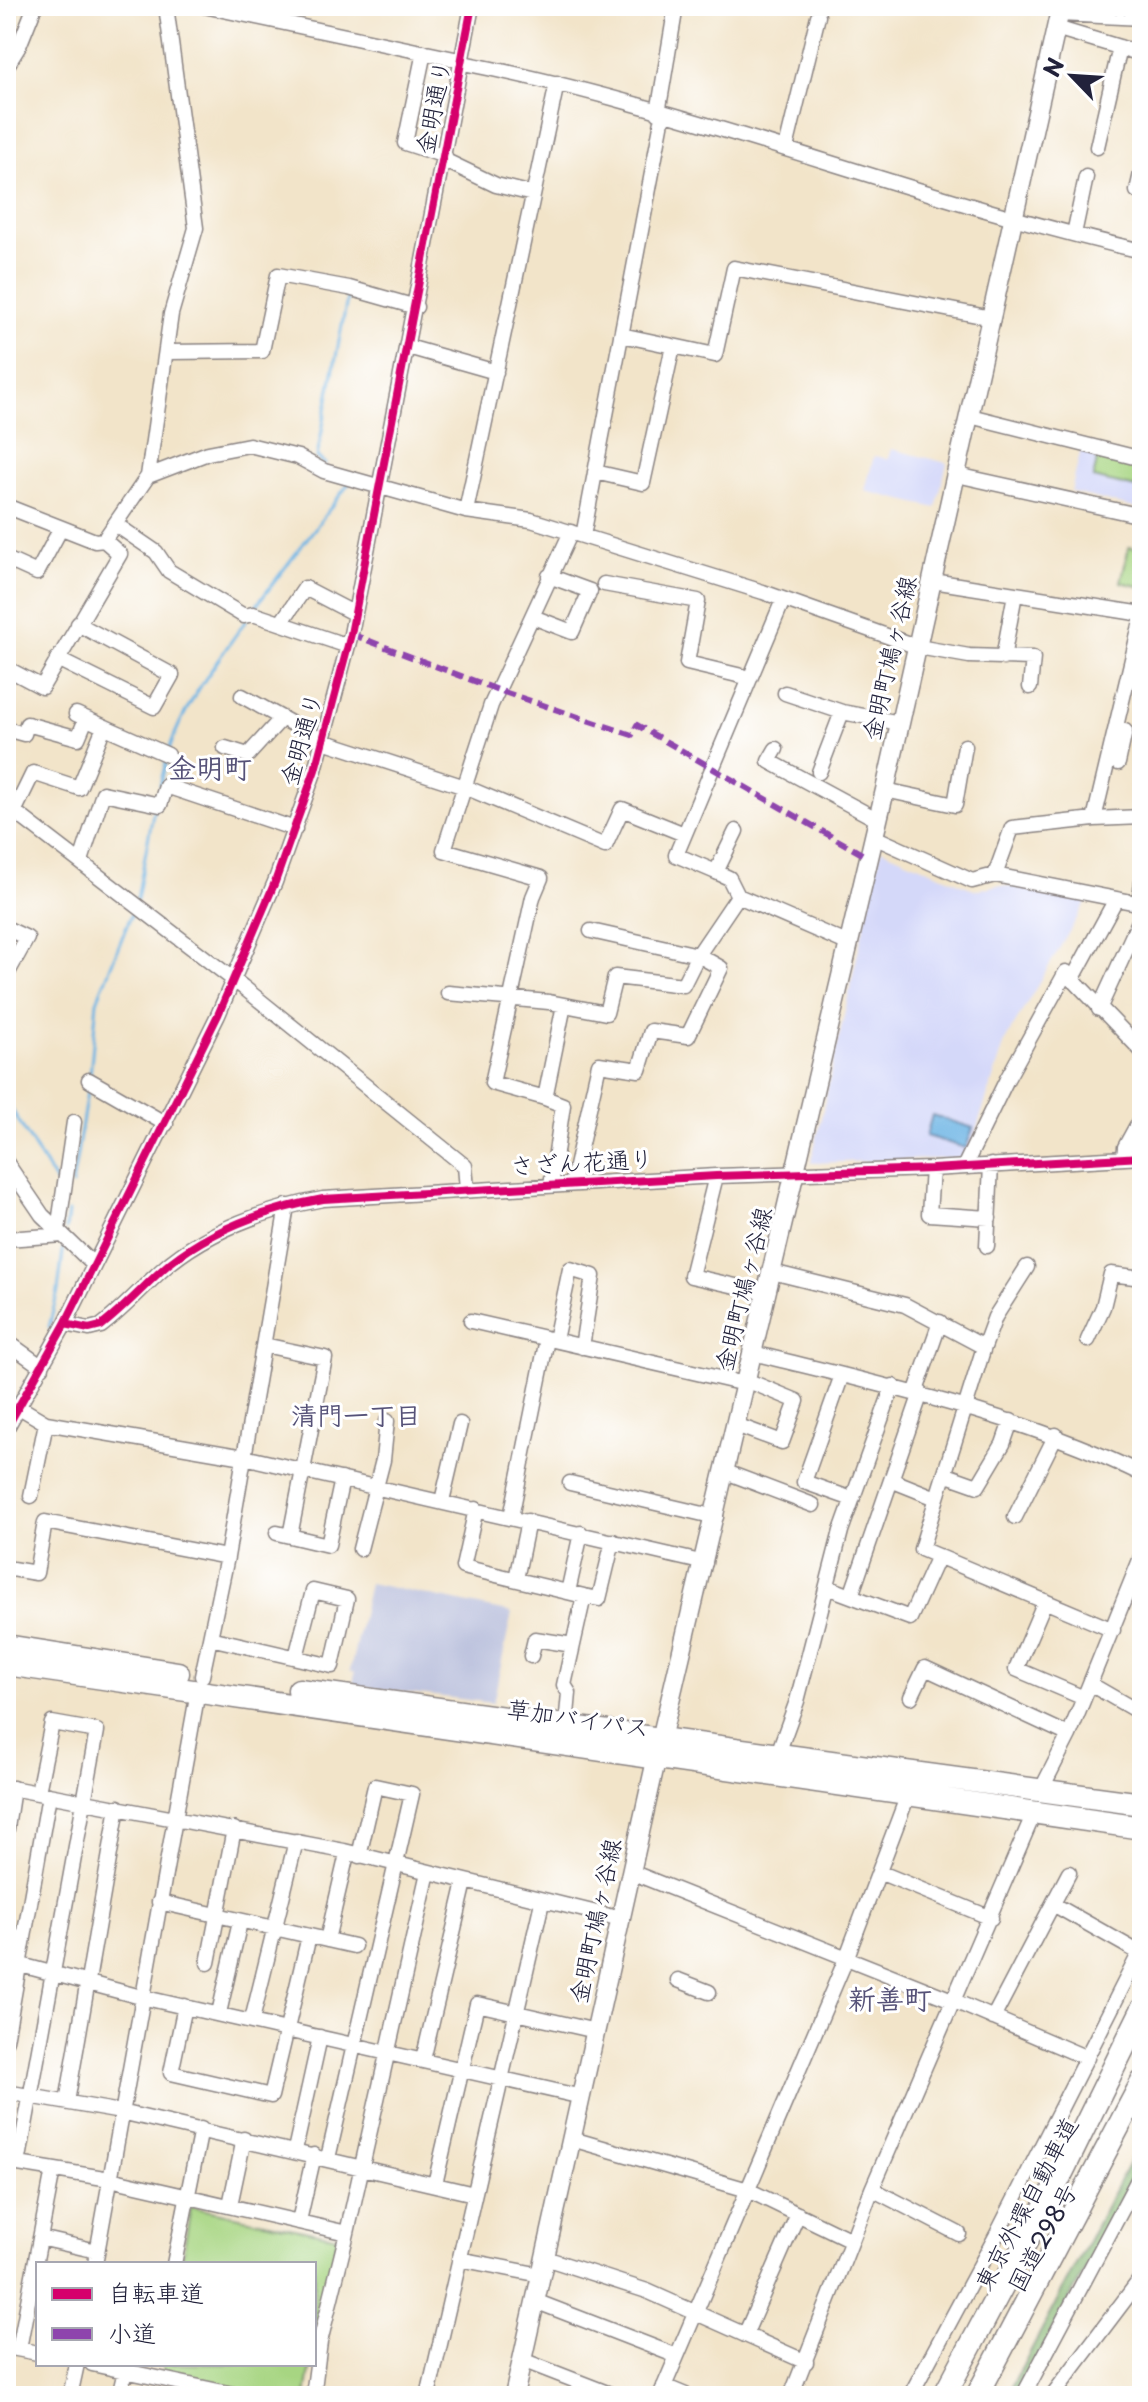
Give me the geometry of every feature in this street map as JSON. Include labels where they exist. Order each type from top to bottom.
[{"type":"highway","name":"草加バイパス","points":[[6,1646],[200,1684],[660,1748],[909,1792],[1037,1802],[1142,1804]]},
{"type":"highway","name":"草加バイパス","points":[[6,1664],[566,1726],[660,1748],[777,1756],[1037,1802],[1142,1828]]},
{"type":"highway","points":[[1054,2189],[1142,1992]]},
{"type":"highway","name":"国道298号","points":[[944,2396],[1054,2189],[1142,2010]]},
{"type":"highway","name":"東京外環自動車道","points":[[954,2396],[1063,2194],[1142,2033]]},
{"type":"highway","name":"東京外環自動車道","points":[[977,2396],[1142,2082]]},
{"type":"highway","name":"国道298号","points":[[988,2396],[1142,2102]]},
{"type":"highway","points":[[1089,2207],[1142,2115]]},
{"type":"highway","points":[[935,2396],[1015,2265]]},
{"type":"highway","points":[[995,2396],[1048,2286]]},
{"type":"main road","name":"金明町鳩ヶ谷線","points":[[514,2396],[631,1872],[918,647],[1059,16]]},
{"type":"street","points":[[6,67],[19,46],[35,6]]},
{"type":"street","points":[[104,540],[148,476],[171,314],[196,228],[166,6]]},
{"type":"street","points":[[204,6],[557,83],[786,148],[1012,220],[1142,251]]},
{"type":"street","name":"金明通り","points":[[6,1429],[65,1324],[166,1124],[233,980],[295,829],[323,741],[355,614],[472,6]]},
{"type":"street","points":[[551,1185],[563,1105],[492,1083],[533,897],[541,878],[444,850],[489,711],[549,576],[577,534],[595,472],[660,114],[676,6]]},
{"type":"street","points":[[786,148],[818,16]]},
{"type":"street","points":[[1059,16],[1142,18]]},
{"type":"street","points":[[1059,16],[1120,47],[1142,54]]},
{"type":"street","points":[[1097,147],[1120,47]]},
{"type":"street","points":[[424,52],[405,143],[445,158],[496,185],[533,194]]},
{"type":"street","points":[[466,511],[557,83]]},
{"type":"street","points":[[1137,191],[1142,169]]},
{"type":"street","points":[[1074,234],[1086,177]]},
{"type":"street","points":[[621,335],[715,355],[734,268],[992,318]]},
{"type":"street","points":[[168,352],[262,351],[278,275],[349,288],[416,307]]},
{"type":"street","points":[[595,472],[643,483],[673,346]]},
{"type":"street","points":[[408,347],[496,372]]},
{"type":"street","points":[[970,416],[1142,459]]},
{"type":"street","points":[[148,476],[208,453],[249,445],[298,457],[324,471],[466,511],[531,520],[783,600],[918,647],[1003,658],[1033,658],[1030,687]]},
{"type":"street","points":[[957,475],[1142,516]]},
{"type":"street","points":[[6,506],[95,541],[104,540],[120,554],[42,687],[6,668]]},
{"type":"street","points":[[115,524],[156,552],[169,571],[244,616],[253,614],[348,646]]},
{"type":"street","points":[[6,559],[37,573],[61,528]]},
{"type":"street","points":[[533,617],[572,632],[590,591],[549,576]]},
{"type":"street","points":[[933,581],[1142,615],[1094,819]]},
{"type":"street","points":[[604,584],[698,601],[687,663],[750,678]]},
{"type":"street","points":[[281,623],[305,588],[355,614]]},
{"type":"street","points":[[1003,658],[1015,594]]},
{"type":"street","points":[[783,600],[676,855],[729,878],[738,896],[849,944]]},
{"type":"street","points":[[57,659],[154,707],[172,675],[78,624]]},
{"type":"street","points":[[1118,763],[1137,673],[1142,673]]},
{"type":"street","points":[[785,693],[842,712],[900,723]]},
{"type":"street","points":[[242,696],[323,741],[465,787],[605,846],[622,809],[684,834]]},
{"type":"street","points":[[819,772],[842,712]]},
{"type":"street","points":[[6,729],[24,734],[27,724],[78,738],[81,716],[168,755]]},
{"type":"street","points":[[225,748],[248,755],[281,719]]},
{"type":"street","points":[[104,727],[79,788],[33,773],[10,808],[233,980],[465,1166],[467,1189]]},
{"type":"street","points":[[885,790],[955,805],[965,746]]},
{"type":"street","points":[[776,749],[769,761],[876,828],[972,881],[995,875],[1116,899],[1141,908]]},
{"type":"street","points":[[81,861],[103,793],[160,805],[166,786],[295,829]]},
{"type":"street","points":[[995,875],[1012,828],[1142,817]]},
{"type":"street","points":[[716,872],[736,831]]},
{"type":"street","points":[[1099,1009],[1141,908],[1142,881]]},
{"type":"street","points":[[448,993],[564,1005],[606,1013],[615,977],[683,985],[698,955],[738,896]]},
{"type":"street","points":[[1072,980],[1116,899]]},
{"type":"street","points":[[6,928],[27,938],[6,976]]},
{"type":"street","points":[[572,1184],[599,1064],[639,1070],[651,1031],[688,1036],[721,968],[698,955],[591,931]]},
{"type":"street","points":[[964,1167],[1066,972],[1142,1051]]},
{"type":"street","points":[[545,1098],[564,1005]]},
{"type":"street","points":[[89,1080],[166,1124]]},
{"type":"street","points":[[1124,1158],[1125,1147],[1142,1116]]},
{"type":"street","points":[[61,1233],[74,1122]]},
{"type":"street","name":"さざん花通り","points":[[65,1324],[89,1329],[101,1326],[185,1252],[244,1221],[287,1206],[345,1196],[1142,1157]]},
{"type":"street","points":[[6,1162],[42,1215],[94,1265]]},
{"type":"street","points":[[987,1246],[991,1165]]},
{"type":"street","points":[[932,1169],[929,1214],[989,1218]]},
{"type":"street","points":[[716,1176],[691,1276],[767,1293]]},
{"type":"street","points":[[40,2238],[96,2257],[174,1818],[227,1557],[287,1206]]},
{"type":"street","points":[[6,1239],[61,1233]]},
{"type":"street","points":[[1027,1267],[995,1317],[964,1406],[921,1549],[1113,1630]]},
{"type":"street","points":[[511,1517],[570,1269],[593,1276],[582,1347]]},
{"type":"street","points":[[772,1272],[905,1305],[984,1347]]},
{"type":"street","points":[[1088,1340],[1103,1307],[1111,1274],[1142,1278]]},
{"type":"street","points":[[471,1321],[746,1382],[797,1401],[782,1442],[736,1425]]},
{"type":"street","points":[[851,1596],[940,1322]]},
{"type":"street","points":[[6,1341],[42,1367]]},
{"type":"street","points":[[264,1345],[325,1358],[304,1470],[284,1534],[328,1545],[342,1479]]},
{"type":"street","points":[[753,1353],[964,1406],[1056,1435],[1142,1474]]},
{"type":"street","points":[[842,1375],[804,1482],[852,1499]]},
{"type":"street","points":[[777,1756],[797,1701],[852,1499],[893,1386]]},
{"type":"street","points":[[19,1407],[46,1423],[244,1457],[705,1563]]},
{"type":"street","points":[[360,1549],[376,1487],[387,1421]]},
{"type":"street","points":[[944,1474],[978,1486],[1003,1444],[1011,1421]]},
{"type":"street","points":[[31,1496],[46,1423]]},
{"type":"street","points":[[442,1501],[460,1424]]},
{"type":"street","points":[[1015,1517],[1056,1435]]},
{"type":"street","points":[[726,1472],[813,1505]]},
{"type":"street","points":[[891,1480],[936,1498]]},
{"type":"street","points":[[570,1483],[716,1517]]},
{"type":"street","points":[[476,1509],[463,1567],[584,1596],[599,1599],[613,1541]]},
{"type":"street","points":[[516,1579],[528,1521]]},
{"type":"street","points":[[6,1568],[36,1573],[45,1522],[227,1557]]},
{"type":"street","points":[[568,1592],[581,1533]]},
{"type":"street","points":[[791,2396],[872,2189],[952,2000],[991,1918],[1037,1802],[1069,1735],[1142,1555]]},
{"type":"street","points":[[827,1587],[910,1618],[938,1556]]},
{"type":"street","points":[[210,1638],[332,1666],[347,1599],[313,1591],[296,1657]]},
{"type":"street","points":[[566,1726],[569,1693],[564,1685],[584,1596]]},
{"type":"street","points":[[1045,1601],[1016,1669],[1087,1691],[1142,1714]]},
{"type":"street","points":[[531,1656],[535,1639],[573,1645]]},
{"type":"street","points":[[911,1697],[925,1668],[1069,1735]]},
{"type":"street","points":[[6,2040],[12,1962],[44,1794],[52,1723],[97,1731],[31,2096],[12,2163],[110,2179],[347,2233]]},
{"type":"street","points":[[299,2221],[355,2045],[412,1794],[375,1786],[327,1940]]},
{"type":"street","points":[[6,1835],[10,1787],[296,1841],[621,1919]]},
{"type":"street","points":[[688,2396],[662,2391],[846,1959],[909,1792]]},
{"type":"street","points":[[67,2102],[118,1807]]},
{"type":"street","points":[[208,1963],[234,1829]]},
{"type":"street","points":[[252,2020],[296,1841]]},
{"type":"street","points":[[317,2342],[347,2233],[428,1872]]},
{"type":"street","points":[[631,1872],[952,2000],[1087,2058]]},
{"type":"street","points":[[879,1872],[991,1918]]},
{"type":"street","points":[[993,2018],[1069,1873]]},
{"type":"street","points":[[423,2060],[465,1882]]},
{"type":"street","points":[[159,1902],[354,1946]]},
{"type":"street","points":[[428,2396],[542,1902]]},
{"type":"street","points":[[910,2396],[1140,1950],[1053,1904]]},
{"type":"street","points":[[219,2013],[240,1922]]},
{"type":"street","points":[[185,2006],[171,2073],[271,2096],[309,1936]]},
{"type":"street","points":[[12,1962],[141,1997],[582,2097]]},
{"type":"street","points":[[678,1980],[709,1992]]},
{"type":"street","points":[[435,2184],[477,2004],[596,2031]]},
{"type":"street","points":[[295,2150],[320,2037]]},
{"type":"street","points":[[6,2092],[201,2129],[474,2194]]},
{"type":"street","points":[[174,2262],[201,2129]]},
{"type":"street","points":[[230,2205],[244,2139]]},
{"type":"street","points":[[572,2139],[748,2190],[851,2240]]},
{"type":"street","points":[[36,2353],[13,2348],[53,2170]]},
{"type":"street","points":[[1025,2395],[1137,2195],[1142,2172]]},
{"type":"street","points":[[872,2189],[959,2234]]},
{"type":"street","points":[[745,2335],[798,2214]]},
{"type":"street","points":[[459,2259],[543,2267],[647,2291],[806,2362]]},
{"type":"street","points":[[1052,2396],[1142,2277]]},
{"type":"street","points":[[535,2301],[677,2356]]},
{"type":"street","points":[[522,2360],[615,2396]]},
{"type":"street","points":[[70,2396],[77,2366]]},
{"type":"street","points":[[101,2366],[125,2371],[155,2371],[169,2388],[239,2396]]},
{"type":"street","points":[[313,2396],[315,2366]]},
{"type":"street","points":[[119,2396],[125,2371]]},
{"type":"shaded area","points":[[891,449],[947,463],[936,508],[865,491],[874,456],[888,459]]},
{"type":"shaded area","points":[[1081,449],[1142,464],[1142,510],[1071,492]]},
{"type":"shaded area","points":[[881,849],[975,890],[998,885],[1089,898],[1006,1039],[967,1158],[811,1163]]},
{"type":"shaded area","points":[[369,1583],[512,1613],[493,1703],[353,1686],[355,1672],[350,1671]]},
{"type":"green space","points":[[1099,453],[1142,464],[1142,485],[1137,484],[1136,488],[1093,478]]},
{"type":"green space","points":[[1129,547],[1142,550],[1142,587],[1121,582]]},
{"type":"green space","points":[[1142,2138],[1142,2163],[1018,2396],[1007,2396]]},
{"type":"green space","points":[[191,2207],[338,2237],[316,2338],[316,2262],[181,2262]]},
{"type":"green space","points":[[164,2366],[311,2366],[306,2396],[274,2396],[162,2374]]},
{"type":"water","points":[[932,1115],[973,1128],[966,1148],[926,1136]]},
{"type":"waterway","points":[[325,464],[317,457],[348,294]]},
{"type":"waterway","points":[[253,610],[350,482]]},
{"type":"waterway","points":[[169,750],[193,699],[246,620]]},
{"type":"waterway","points":[[160,785],[167,758]]},
{"type":"waterway","points":[[137,899],[154,808]]},
{"type":"waterway","points":[[90,1075],[97,1001],[133,910]]},
{"type":"waterway","points":[[72,1185],[88,1086]]},
{"type":"waterway","points":[[6,1100],[59,1188]]},
{"type":"waterway","points":[[66,1229],[68,1212]]},
{"type":"waterway","points":[[49,1327],[58,1291],[64,1244]]},
{"type":"railway","points":[[963,6],[1142,11]]},
{"type":"marked path","points":[[351,634],[498,690],[632,735],[637,725],[862,854]]},
{"type":"cycle path","points":[[6,1429],[65,1324],[218,1015],[275,882],[315,770],[351,634],[472,6]]},
{"type":"cycle path","points":[[65,1324],[89,1329],[101,1326],[170,1263],[205,1240],[262,1214],[323,1199],[716,1176],[932,1169],[1142,1157]]},
{"type":"district","name":"金明町","points":[[210,768]]},
{"type":"district","name":"清門一丁目","points":[[356,1416]]},
{"type":"district","name":"新善町","points":[[890,1999]]}]
